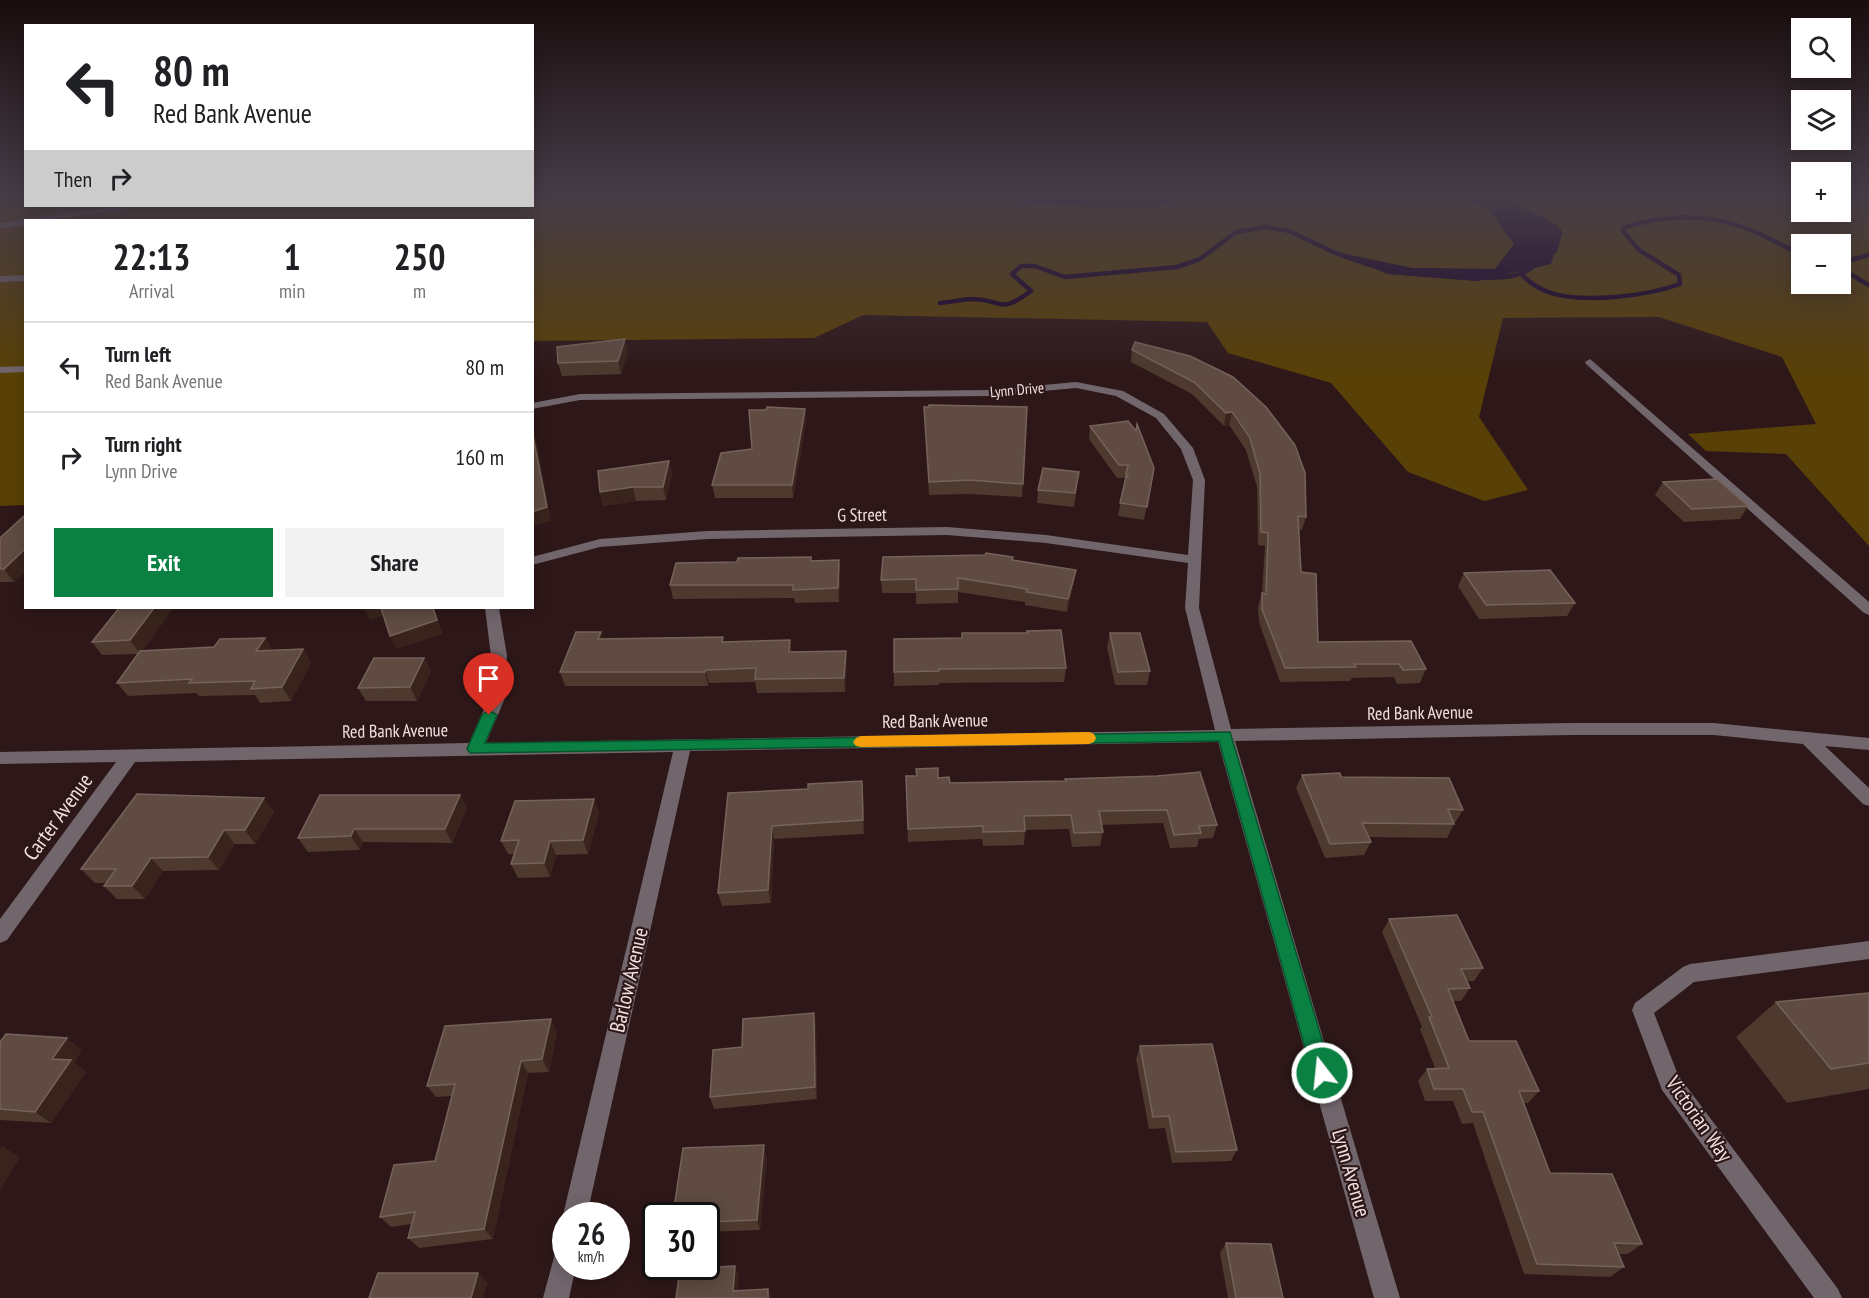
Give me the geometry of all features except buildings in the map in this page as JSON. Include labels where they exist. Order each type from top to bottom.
[{"type":"street","points":[[0,279],[24,278]]},
{"type":"street","points":[[1590,362],[1869,610]]},
{"type":"street","points":[[0,370],[24,369]]},
{"type":"street","name":"Lynn Drive","points":[[534,406],[580,398],[990,393],[1076,385],[1119,393],[1160,416],[1186,448],[1199,480],[1192,608],[1225,736]]},
{"type":"street","name":"G Street","points":[[534,560],[600,543],[697,536],[946,531],[1036,538],[1194,560]]},
{"type":"street","points":[[475,749],[497,698],[500,656],[492,609]]},
{"type":"street","name":"Red Bank Avenue","points":[[0,758],[1561,729],[1714,729],[1869,744]]},
{"type":"street","name":"Lynn Avenue","points":[[1225,736],[1387,1298]]},
{"type":"street","points":[[1805,736],[1869,799]]},
{"type":"street","name":"Barlow Avenue","points":[[578,1202],[683,745]]},
{"type":"street","name":"Carter Avenue","points":[[0,934],[131,755]]},
{"type":"street","name":"Victorian Way","points":[[1829,1298],[1670,1082],[1642,1010],[1690,973],[1869,950]]},
{"type":"street","points":[[556,1298],[560,1280]]},
{"type":"shaded area","points":[[0,256],[24,256],[24,505],[0,506]]},
{"type":"shaded area","points":[[534,256],[1344,256],[1388,274],[1478,281],[1518,256],[1791,256],[1791,294],[1851,294],[1851,256],[1869,256],[1869,546],[1786,454],[1706,451],[1688,434],[1816,424],[1782,357],[1659,317],[1503,318],[1479,417],[1528,490],[1484,501],[1408,472],[1331,383],[1228,353],[1207,322],[863,315],[814,338],[534,341]]},
{"type":"shaded area","points":[[1342,256],[1353,256],[1412,268],[1495,269],[1505,256],[1553,256],[1551,264],[1478,281],[1388,274]]},
{"type":"shaded area","points":[[1353,256],[1505,256],[1495,269],[1412,268]]},
{"type":"waterway","points":[[940,303],[965,299],[1002,304],[1013,303],[1031,291],[1012,274],[1021,266],[1035,266],[1065,277],[1177,267],[1205,256]]},
{"type":"waterway","points":[[1342,256],[1369,265]]},
{"type":"waterway","points":[[1486,278],[1523,273],[1546,256]]},
{"type":"waterway","points":[[1521,274],[1544,290],[1578,298],[1633,295],[1680,284],[1679,275],[1648,256]]},
{"type":"waterway","points":[[1851,260],[1867,256]]},
{"type":"waterway","points":[[1851,274],[1869,285]]},
{"type":"slow traffic","points":[[861,742],[1089,738]]},
{"type":"route","points":[[489,715],[475,749],[1225,736],[1322,1073]]}]
